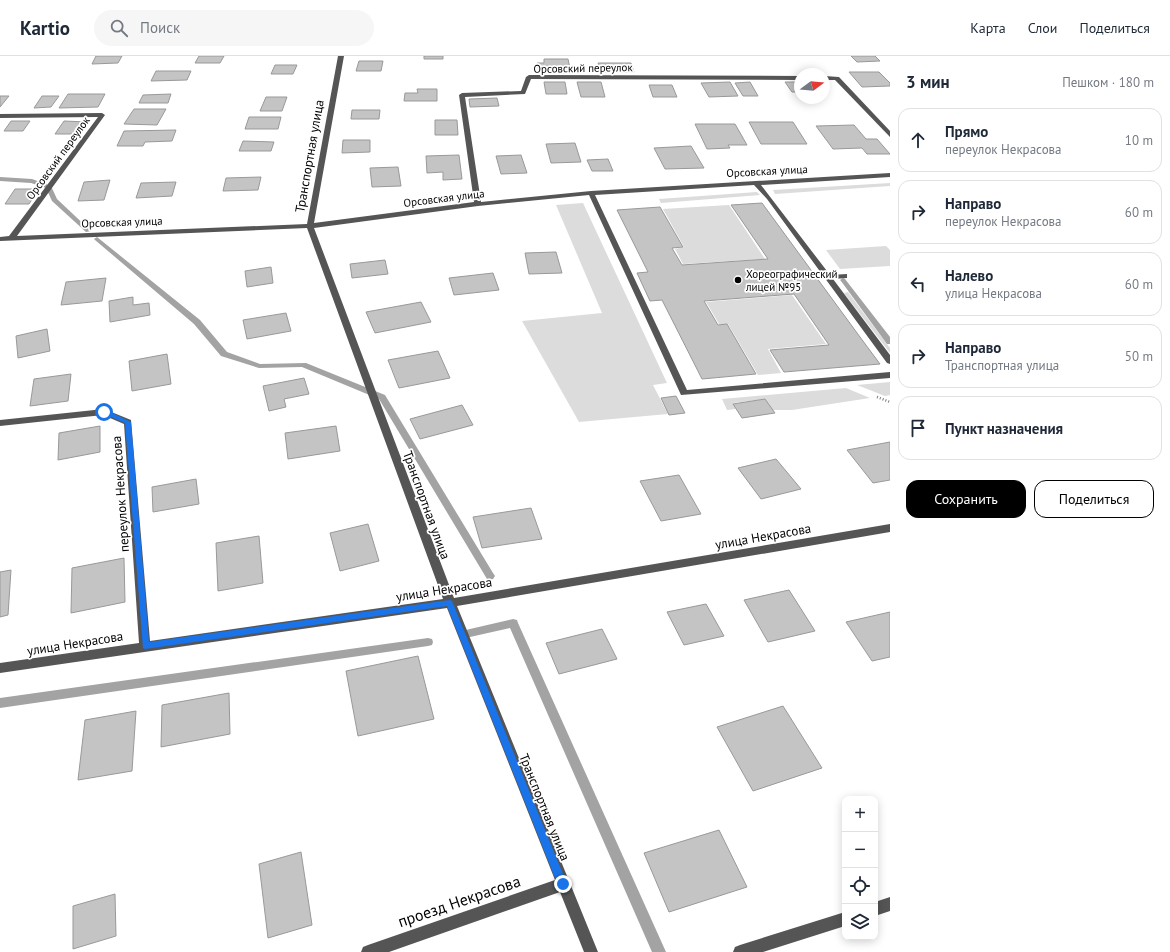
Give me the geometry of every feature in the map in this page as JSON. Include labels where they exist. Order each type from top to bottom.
[{"type":"street","name":"Транспортная улица","points":[[341,56],[310,226],[450,603],[591,952]]},
{"type":"street","name":"Орсовский переулок","points":[[478,204],[462,96],[522,93],[529,77],[794,78]]},
{"type":"street","points":[[830,78],[837,78],[890,135]]},
{"type":"street","name":"Орсовский переулок","points":[[0,116],[102,115],[12,238]]},
{"type":"street","name":"Орсовская улица","points":[[0,239],[310,226],[478,204],[591,193],[890,175]]},
{"type":"street","points":[[756,183],[890,361]]},
{"type":"street","points":[[591,193],[684,393],[890,375]]},
{"type":"street","points":[[828,277],[844,276]]},
{"type":"street","name":"переулок Некрасова","points":[[0,423],[104,412],[128,422],[145,646]]},
{"type":"street","name":"улица Некрасова","points":[[0,668],[450,603],[890,528]]},
{"type":"street","name":"проезд Некрасова","points":[[368,952],[563,884]]},
{"type":"street","points":[[878,908],[890,904]]},
{"type":"street","points":[[740,952],[842,920]]},
{"type":"shaded area","points":[[890,183],[890,186],[775,194],[773,190]]},
{"type":"shaded area","points":[[757,192],[760,195],[661,203],[659,199]]},
{"type":"shaded area","points":[[583,203],[667,383],[653,385],[668,414],[579,422],[522,321],[602,313],[556,205]]},
{"type":"shaded area","points":[[729,205],[765,259],[683,264],[675,249],[684,247],[663,209]]},
{"type":"shaded area","points":[[886,246],[890,250],[890,266],[840,269],[826,250]]},
{"type":"shaded area","points":[[848,292],[890,348],[890,353],[844,293]]},
{"type":"shaded area","points":[[792,295],[826,344],[768,349],[781,373],[758,375],[728,324],[719,324],[706,302]]},
{"type":"shaded area","points":[[890,382],[890,395],[885,396],[857,385]]},
{"type":"shaded area","points":[[846,388],[870,398],[792,410],[773,410],[765,399],[733,403],[736,409],[727,410],[722,399]]},
{"type":"building","points":[[96,56],[122,56],[118,63],[92,64]]},
{"type":"building","points":[[199,56],[224,56],[220,63],[195,63]]},
{"type":"building","points":[[424,56],[443,56],[443,59],[424,59]]},
{"type":"building","points":[[851,56],[875,56],[880,61],[857,62]]},
{"type":"building","points":[[544,59],[568,59],[571,73],[544,72],[543,68],[538,68],[537,63],[544,63]]},
{"type":"building","points":[[359,61],[383,61],[381,71],[356,71]]},
{"type":"building","points":[[598,63],[631,63],[634,72],[601,72]]},
{"type":"building","points":[[275,65],[297,65],[293,74],[271,74]]},
{"type":"building","points":[[156,71],[191,71],[187,80],[151,81]]},
{"type":"building","points":[[849,72],[879,72],[890,83],[890,86],[862,87]]},
{"type":"building","points":[[544,82],[565,82],[567,94],[546,94]]},
{"type":"building","points":[[577,82],[601,82],[605,97],[581,97]]},
{"type":"building","points":[[730,82],[738,96],[709,97],[701,83]]},
{"type":"building","points":[[750,82],[758,96],[743,96],[735,83]]},
{"type":"building","points":[[785,82],[794,82],[794,92],[792,92]]},
{"type":"building","points":[[649,85],[672,85],[677,97],[653,97]]},
{"type":"building","points":[[417,89],[437,89],[437,101],[404,101],[405,93],[418,93]]},
{"type":"building","points":[[68,94],[105,94],[98,107],[59,108]]},
{"type":"building","points":[[171,94],[168,103],[139,103],[143,95]]},
{"type":"building","points":[[0,96],[9,96],[0,107]]},
{"type":"building","points":[[42,96],[59,96],[51,107],[34,108]]},
{"type":"building","points":[[266,97],[287,97],[282,111],[260,111]]},
{"type":"building","points":[[497,98],[499,106],[470,107],[469,99]]},
{"type":"building","points":[[134,109],[166,109],[157,125],[124,124]]},
{"type":"building","points":[[352,110],[380,110],[379,119],[351,119]]},
{"type":"building","points":[[249,117],[281,117],[278,129],[245,129]]},
{"type":"building","points":[[435,120],[457,120],[458,135],[435,135]]},
{"type":"building","points":[[11,121],[30,121],[23,131],[4,131]]},
{"type":"building","points":[[64,121],[87,122],[79,134],[55,134]]},
{"type":"building","points":[[749,122],[793,122],[807,144],[761,144]]},
{"type":"building","points":[[695,124],[735,124],[747,145],[728,145],[730,148],[707,149]]},
{"type":"building","points":[[854,125],[866,139],[877,139],[890,154],[867,154],[862,148],[833,149],[816,126]]},
{"type":"building","points":[[176,130],[172,141],[145,142],[143,146],[117,146],[124,131]]},
{"type":"building","points":[[343,140],[370,140],[370,152],[342,153]]},
{"type":"building","points":[[243,141],[274,142],[271,151],[239,151]]},
{"type":"building","points":[[575,143],[581,162],[551,163],[546,144]]},
{"type":"building","points":[[691,146],[704,168],[665,169],[654,148]]},
{"type":"building","points":[[459,155],[462,179],[443,180],[443,172],[427,173],[426,156]]},
{"type":"building","points":[[521,155],[527,173],[501,174],[496,156]]},
{"type":"building","points":[[608,159],[613,171],[592,171],[587,160]]},
{"type":"building","points":[[398,167],[401,186],[372,187],[370,168]]},
{"type":"building","points":[[261,177],[258,190],[223,191],[226,178]]},
{"type":"building","points":[[110,180],[104,200],[78,201],[84,182]]},
{"type":"building","points":[[176,182],[172,196],[136,198],[141,183]]},
{"type":"building","points":[[15,189],[39,189],[29,204],[5,204]]},
{"type":"building","points":[[762,203],[880,364],[784,372],[770,350],[829,345],[794,294],[704,301],[718,325],[727,324],[756,374],[702,379],[662,300],[650,301],[637,273],[648,272],[617,210],[660,207],[683,247],[672,248],[682,265],[768,259],[731,205]]},
{"type":"building","points":[[556,252],[562,273],[529,274],[525,253]]},
{"type":"building","points":[[385,260],[388,274],[352,278],[350,264]]},
{"type":"building","points":[[271,267],[273,283],[247,287],[245,271]]},
{"type":"building","points":[[493,273],[499,290],[454,295],[449,278]]},
{"type":"building","points":[[106,278],[102,301],[61,305],[66,282]]},
{"type":"building","points":[[133,297],[133,305],[149,303],[150,315],[110,322],[109,301]]},
{"type":"building","points":[[421,302],[431,322],[375,333],[366,312]]},
{"type":"building","points":[[286,313],[291,331],[247,339],[243,320]]},
{"type":"building","points":[[47,329],[50,351],[18,358],[16,336]]},
{"type":"building","points":[[438,351],[450,378],[399,388],[388,360]]},
{"type":"building","points":[[167,354],[171,384],[132,391],[129,361]]},
{"type":"building","points":[[71,374],[68,401],[30,406],[34,379]]},
{"type":"building","points":[[304,378],[309,394],[284,399],[286,407],[269,411],[263,386]]},
{"type":"building","points":[[676,396],[685,413],[669,415],[661,398]]},
{"type":"building","points":[[765,399],[775,413],[742,418],[733,404]]},
{"type":"building","points":[[462,405],[473,425],[420,439],[410,419]]},
{"type":"building","points":[[100,426],[100,452],[58,460],[59,433]]},
{"type":"building","points":[[336,426],[340,451],[288,459],[285,433]]},
{"type":"building","points":[[890,442],[890,480],[873,483],[847,450]]},
{"type":"building","points":[[776,459],[801,489],[761,499],[738,468]]},
{"type":"building","points":[[679,475],[701,514],[661,521],[640,481]]},
{"type":"building","points":[[196,479],[199,504],[153,512],[152,487]]},
{"type":"building","points":[[531,508],[542,539],[482,548],[473,517]]},
{"type":"building","points":[[368,524],[379,561],[340,571],[330,533]]},
{"type":"building","points":[[259,536],[263,583],[218,591],[216,543]]},
{"type":"building","points":[[124,558],[125,602],[71,613],[72,568]]},
{"type":"building","points":[[11,570],[8,615],[0,617],[0,572]]},
{"type":"building","points":[[789,590],[815,631],[768,642],[744,600]]},
{"type":"building","points":[[706,604],[724,636],[684,645],[667,612]]},
{"type":"building","points":[[890,612],[890,657],[872,661],[846,622]]},
{"type":"building","points":[[602,629],[617,659],[559,674],[546,643]]},
{"type":"building","points":[[418,656],[434,719],[358,736],[346,671]]},
{"type":"building","points":[[229,693],[230,734],[161,747],[162,705]]},
{"type":"building","points":[[783,706],[822,768],[753,791],[717,727]]},
{"type":"building","points":[[136,711],[132,771],[78,780],[85,720]]},
{"type":"building","points":[[719,830],[747,887],[669,912],[644,853]]},
{"type":"building","points":[[301,852],[312,925],[268,938],[259,864]]},
{"type":"building","points":[[115,894],[116,936],[73,949],[73,906]]},
{"type":"waterway","points":[[0,179],[32,181],[49,187],[54,200],[88,231]]},
{"type":"waterway","points":[[97,239],[197,322],[224,354],[259,366],[303,365],[382,397],[490,576]]},
{"type":"waterway","points":[[843,280],[890,342]]},
{"type":"waterway","points":[[470,633],[513,623],[659,952]]},
{"type":"waterway","points":[[0,703],[428,642]]},
{"type":"place","name":"Хореографический лицей №95","points":[[738,280]]},
{"type":"route","points":[[104,412],[128,422],[145,646],[450,603],[563,884]]}]
